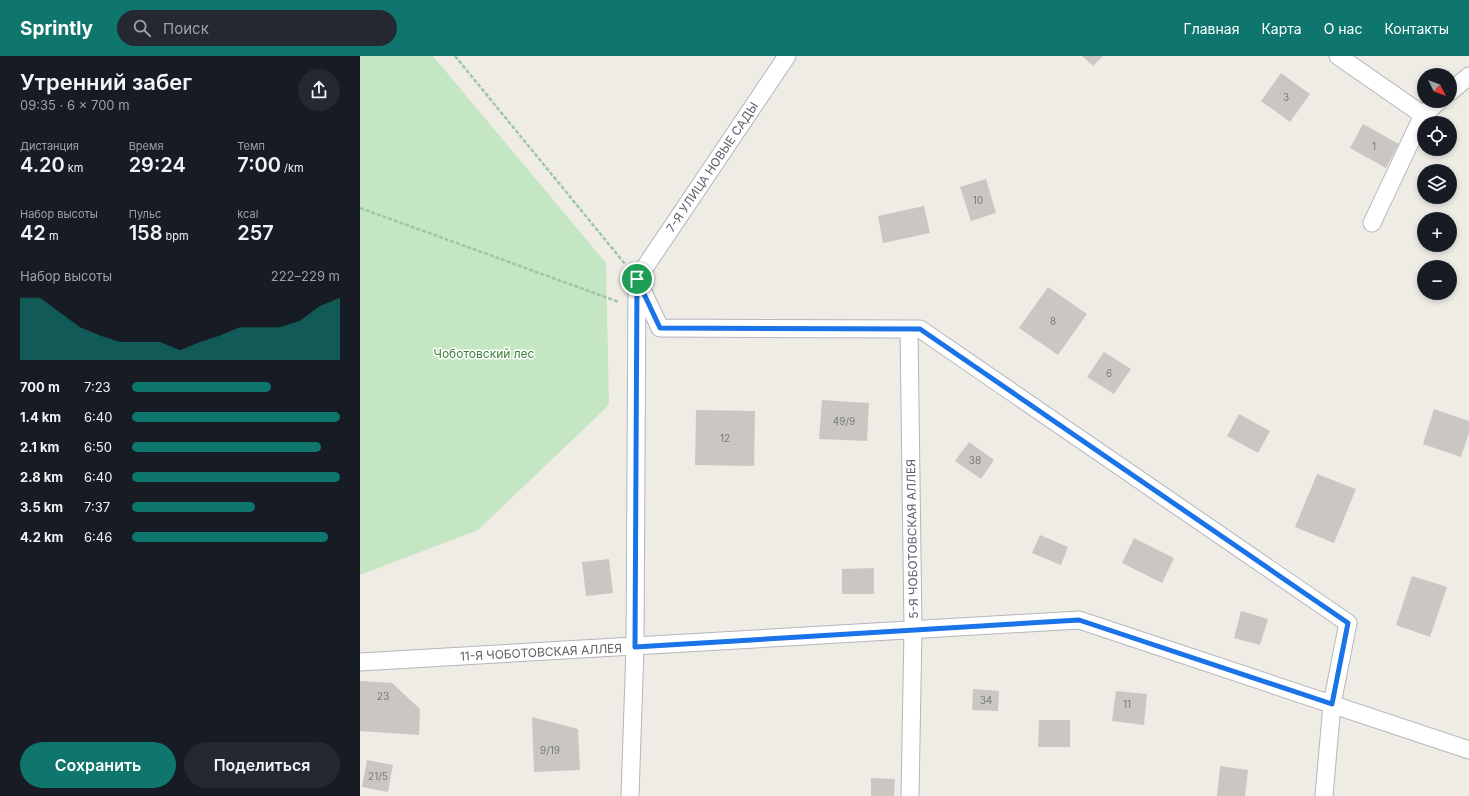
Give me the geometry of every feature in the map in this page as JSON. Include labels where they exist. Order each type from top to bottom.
[{"type":"street","name":"7-Я УЛИЦА НОВЫЕ САДЫ","points":[[637,279],[787,56]]},
{"type":"street","points":[[1338,56],[1423,115]]},
{"type":"street","points":[[1457,86],[1469,76]]},
{"type":"street","points":[[1372,223],[1423,115],[1431,108]]},
{"type":"street","points":[[630,796],[635,647],[637,279]]},
{"type":"street","points":[[637,279],[660,328],[920,329],[1348,623],[1332,704],[1324,796]]},
{"type":"street","name":"5-Я ЧОБОТОВСКАЯ АЛЛЕЯ","points":[[909,329],[913,629],[910,796]]},
{"type":"street","name":"11-Я ЧОБОТОВСКАЯ АЛЛЕЯ","points":[[360,662],[1079,620],[1469,750]]},
{"type":"path","points":[[455,56],[637,279]]},
{"type":"path","points":[[360,208],[636,308]]},
{"type":"green space","name":"Чоботовский лес","points":[[360,56],[433,56],[606,263],[609,405],[478,530],[360,575]]},
{"type":"building","points":[[1082,56],[1103,56],[1093,66]]},
{"type":"building","points":[[1281,73],[1310,94],[1290,122],[1261,101]]},
{"type":"building","points":[[1363,124],[1399,144],[1386,168],[1350,148]]},
{"type":"building","points":[[986,179],[996,213],[971,221],[960,187]]},
{"type":"building","points":[[924,206],[930,233],[883,243],[878,216]]},
{"type":"building","points":[[1048,287],[1087,314],[1058,355],[1019,328]]},
{"type":"building","points":[[1104,352],[1131,369],[1114,394],[1087,377]]},
{"type":"building","points":[[822,400],[869,403],[867,441],[819,439]]},
{"type":"building","points":[[1434,409],[1469,421],[1469,433],[1461,457],[1423,444]]},
{"type":"building","points":[[696,410],[755,411],[754,466],[695,465]]},
{"type":"building","points":[[1239,414],[1270,431],[1258,453],[1227,436]]},
{"type":"building","points":[[969,442],[994,460],[981,479],[955,461]]},
{"type":"building","points":[[1317,474],[1356,489],[1334,543],[1295,527]]},
{"type":"building","points":[[1040,535],[1068,547],[1061,565],[1032,553]]},
{"type":"building","points":[[1134,538],[1174,558],[1162,583],[1122,563]]},
{"type":"building","points":[[609,559],[613,593],[586,596],[582,562]]},
{"type":"building","points":[[874,568],[874,594],[842,594],[842,569]]},
{"type":"building","points":[[1412,576],[1447,587],[1430,637],[1396,625]]},
{"type":"building","points":[[1241,611],[1268,619],[1260,645],[1234,638]]},
{"type":"building","points":[[360,681],[392,683],[420,709],[419,735],[360,731]]},
{"type":"building","points":[[973,689],[999,691],[998,711],[972,710]]},
{"type":"building","points":[[1116,691],[1147,694],[1144,725],[1112,721]]},
{"type":"building","points":[[532,717],[578,729],[580,770],[534,772]]},
{"type":"building","points":[[1039,720],[1070,720],[1070,747],[1038,747]]},
{"type":"building","points":[[367,760],[393,765],[388,792],[362,787]]},
{"type":"building","points":[[1220,766],[1248,770],[1245,796],[1217,796]]},
{"type":"building","points":[[871,778],[895,779],[894,796],[871,796]]},
{"type":"route","points":[[637,279],[660,328],[920,329],[1348,623],[1332,704],[1079,620],[635,647],[637,279]]}]
